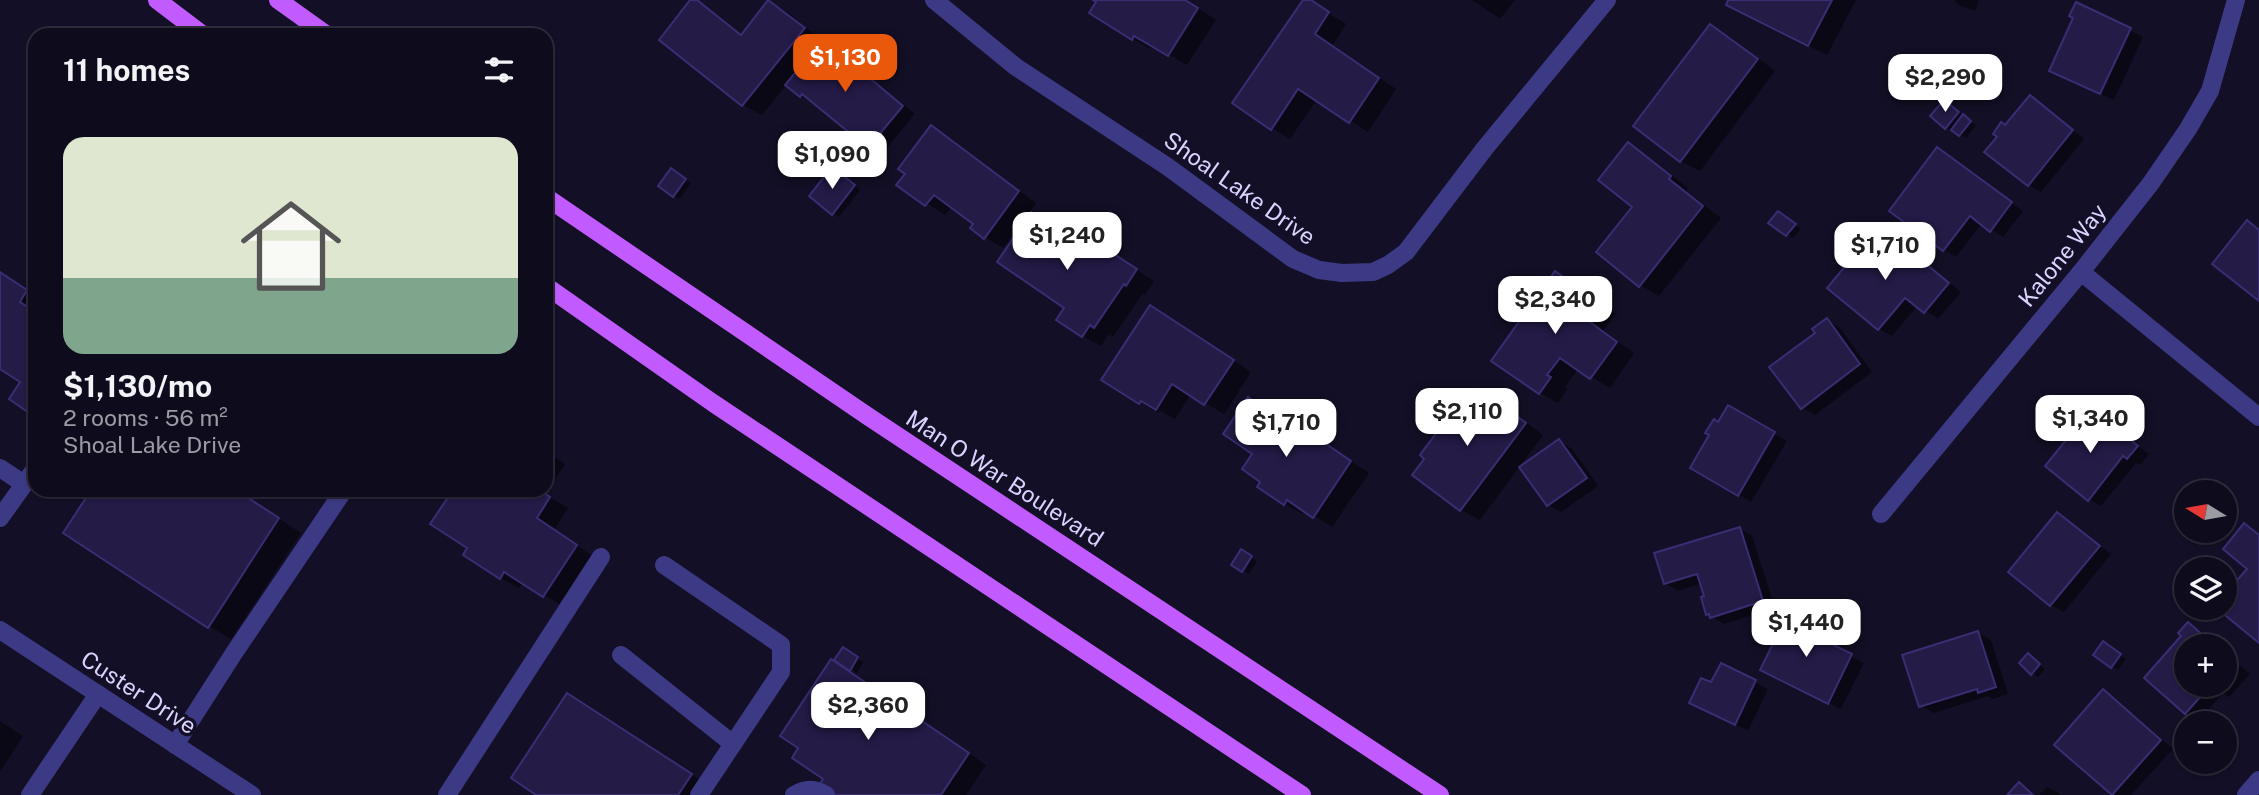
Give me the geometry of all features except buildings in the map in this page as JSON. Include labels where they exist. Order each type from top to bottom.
[{"type":"main road","points":[[157,0],[195,28]]},
{"type":"main road","points":[[278,0],[317,28]]},
{"type":"main road","name":"Man O War Boulevard","points":[[553,202],[870,417],[1440,795]]},
{"type":"main road","points":[[553,291],[713,403],[1303,795]]},
{"type":"street","name":"Shoal Lake Drive","points":[[934,0],[1016,67],[1168,167],[1293,259],[1319,270],[1342,273],[1373,272],[1406,252],[1485,148],[1607,0]]},
{"type":"street","name":"Kalone Way","points":[[1881,514],[2151,183],[2210,91],[2236,0]]},
{"type":"street","points":[[2081,272],[2259,417]]},
{"type":"street","points":[[0,468],[24,484]]},
{"type":"street","points":[[0,518],[28,479]]},
{"type":"street","points":[[175,745],[339,497]]},
{"type":"street","points":[[447,795],[601,558]]},
{"type":"street","points":[[664,565],[781,645],[781,672],[699,795]]},
{"type":"street","name":"Custer Drive","points":[[0,630],[251,795]]},
{"type":"street","points":[[621,655],[733,744]]},
{"type":"street","points":[[30,795],[98,694]]},
{"type":"street","points":[[2246,795],[2259,780]]},
{"type":"street","points":[[794,795],[816,789],[826,795]]}]
